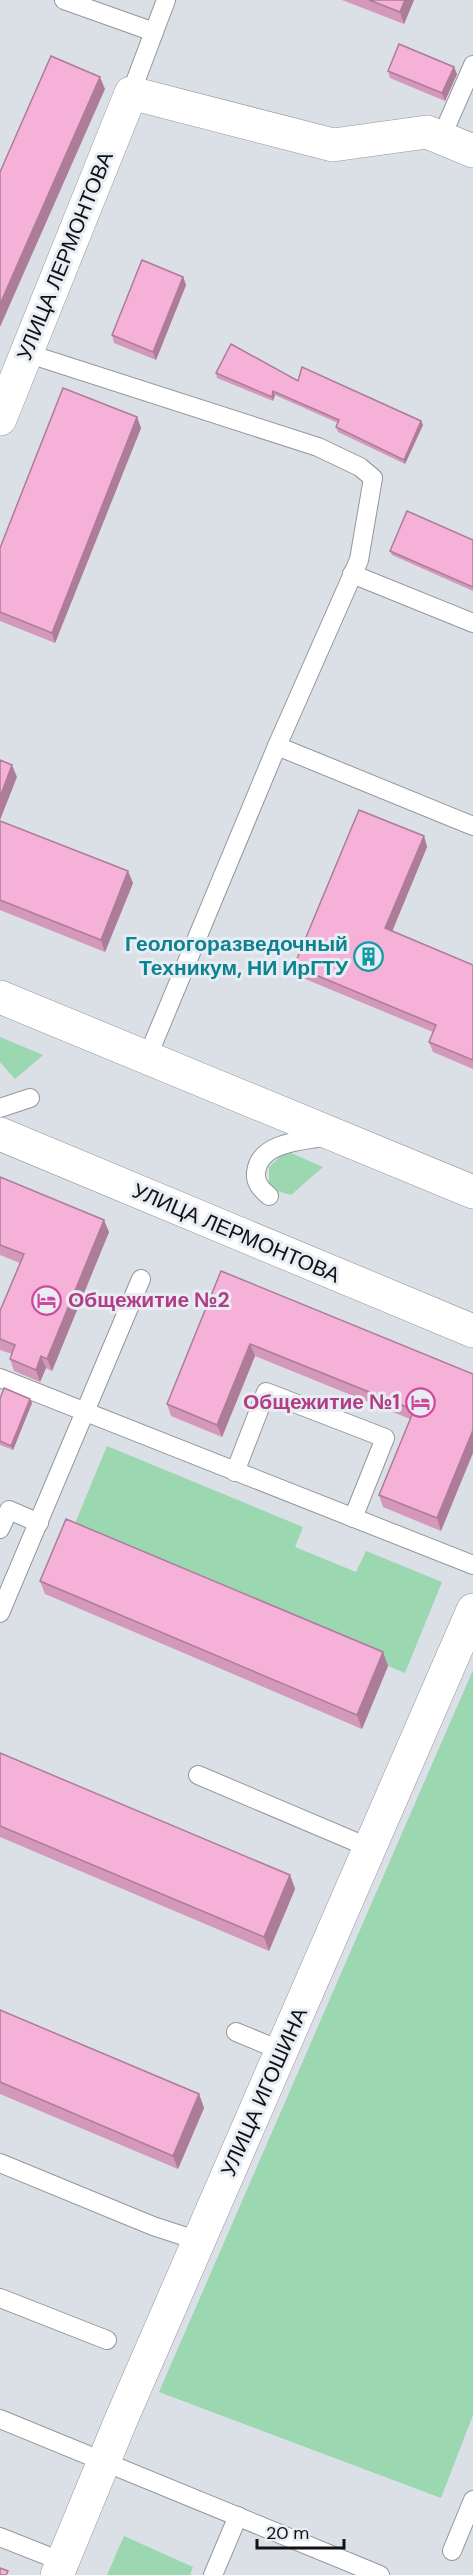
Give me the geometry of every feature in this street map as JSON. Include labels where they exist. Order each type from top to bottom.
[{"type":"street","points":[[130,93],[333,145],[427,132],[473,151]]},
{"type":"street","name":"УЛИЦА ЛЕРМОНТОВА","points":[[0,418],[130,93]]},
{"type":"street","points":[[0,998],[473,1192]]},
{"type":"street","name":"УЛИЦА ЛЕРМОНТОВА","points":[[0,1134],[473,1331]]},
{"type":"street","name":"УЛИЦА ИГОШИНА","points":[[60,2569],[104,2462],[473,1610]]},
{"type":"lane","points":[[64,0],[154,32]]},
{"type":"lane","points":[[130,93],[166,0]]},
{"type":"lane","points":[[441,138],[473,65]]},
{"type":"lane","points":[[26,353],[318,447],[360,467],[373,478],[358,560],[277,746],[147,1058]]},
{"type":"lane","points":[[352,574],[473,623]]},
{"type":"lane","points":[[277,746],[473,826]]},
{"type":"lane","points":[[0,1108],[30,1098]]},
{"type":"lane","points":[[269,1196],[260,1188],[256,1178],[257,1165],[264,1153],[275,1147],[333,1135]]},
{"type":"lane","points":[[0,1613],[87,1413],[141,1279]]},
{"type":"lane","points":[[0,1378],[473,1565]]},
{"type":"lane","points":[[235,1472],[266,1392],[385,1438],[353,1518]]},
{"type":"lane","points":[[0,1528],[9,1510],[39,1523]]},
{"type":"lane","points":[[198,1775],[370,1848]]},
{"type":"lane","points":[[236,2032],[282,2051]]},
{"type":"lane","points":[[0,2163],[153,2226],[200,2241]]},
{"type":"lane","points":[[0,2298],[107,2340]]},
{"type":"lane","points":[[0,2419],[380,2575]]},
{"type":"lane","points":[[452,2551],[473,2500]]},
{"type":"lane","points":[[213,2575],[238,2516]]},
{"type":"lane","points":[[0,2537],[60,2569]]},
{"type":"green space","points":[[0,1037],[43,1055],[15,1079],[0,1062]]},
{"type":"green space","points":[[291,1153],[323,1167],[291,1195],[274,1190],[269,1184],[269,1167],[283,1154]]},
{"type":"green space","points":[[107,1446],[303,1527],[295,1547],[356,1572],[366,1551],[442,1582],[405,1673],[71,1533]]},
{"type":"green space","points":[[473,1670],[473,2415],[441,2498],[159,2392]]},
{"type":"green space","points":[[124,2536],[193,2567],[190,2575],[107,2575]]},
{"type":"building","points":[[369,0],[405,0],[400,12]]},
{"type":"building","points":[[399,44],[454,67],[442,93],[388,71]]},
{"type":"building","points":[[51,56],[100,77],[0,304],[0,172]]},
{"type":"building","points":[[142,260],[183,277],[153,352],[112,335]]},
{"type":"building","points":[[231,344],[298,381],[302,367],[421,421],[404,460],[336,427],[339,420],[273,391],[272,397],[216,373]]},
{"type":"building","points":[[63,388],[137,417],[52,633],[0,612],[0,548]]},
{"type":"building","points":[[407,511],[473,540],[473,587],[390,551]]},
{"type":"building","points":[[0,760],[12,765],[0,797]]},
{"type":"building","name":"Геологоразведочный Техникум, НИ ИрГТУ","points":[[359,810],[424,836],[385,928],[473,965],[473,1060],[429,1042],[436,1025],[294,966]]},
{"type":"building","points":[[0,821],[128,871],[101,940],[0,900]]},
{"type":"building","name":"Общежитие №2","points":[[0,1177],[104,1220],[47,1359],[41,1356],[36,1370],[10,1359],[15,1345],[0,1339],[0,1311],[24,1254],[0,1245]]},
{"type":"building","name":"Общежитие №1","points":[[221,1271],[473,1374],[473,1430],[437,1518],[379,1495],[414,1410],[250,1344],[217,1425],[167,1404]]},
{"type":"building","points":[[4,1388],[30,1399],[11,1446],[0,1441],[0,1399]]},
{"type":"building","points":[[66,1519],[383,1652],[357,1715],[40,1581]]},
{"type":"building","points":[[0,1753],[290,1875],[264,1937],[0,1826]]},
{"type":"building","points":[[0,2010],[199,2094],[173,2156],[0,2082]]},
{"type":"building","points":[[0,2568],[8,2571],[6,2575],[0,2575]]},
{"type":"place","name":"Геологоразведочный Техникум, НИ ИрГТУ","points":[[369,956]]},
{"type":"place","name":"Общежитие №2","points":[[47,1300]]},
{"type":"place","name":"Общежитие №1","points":[[421,1402]]}]
